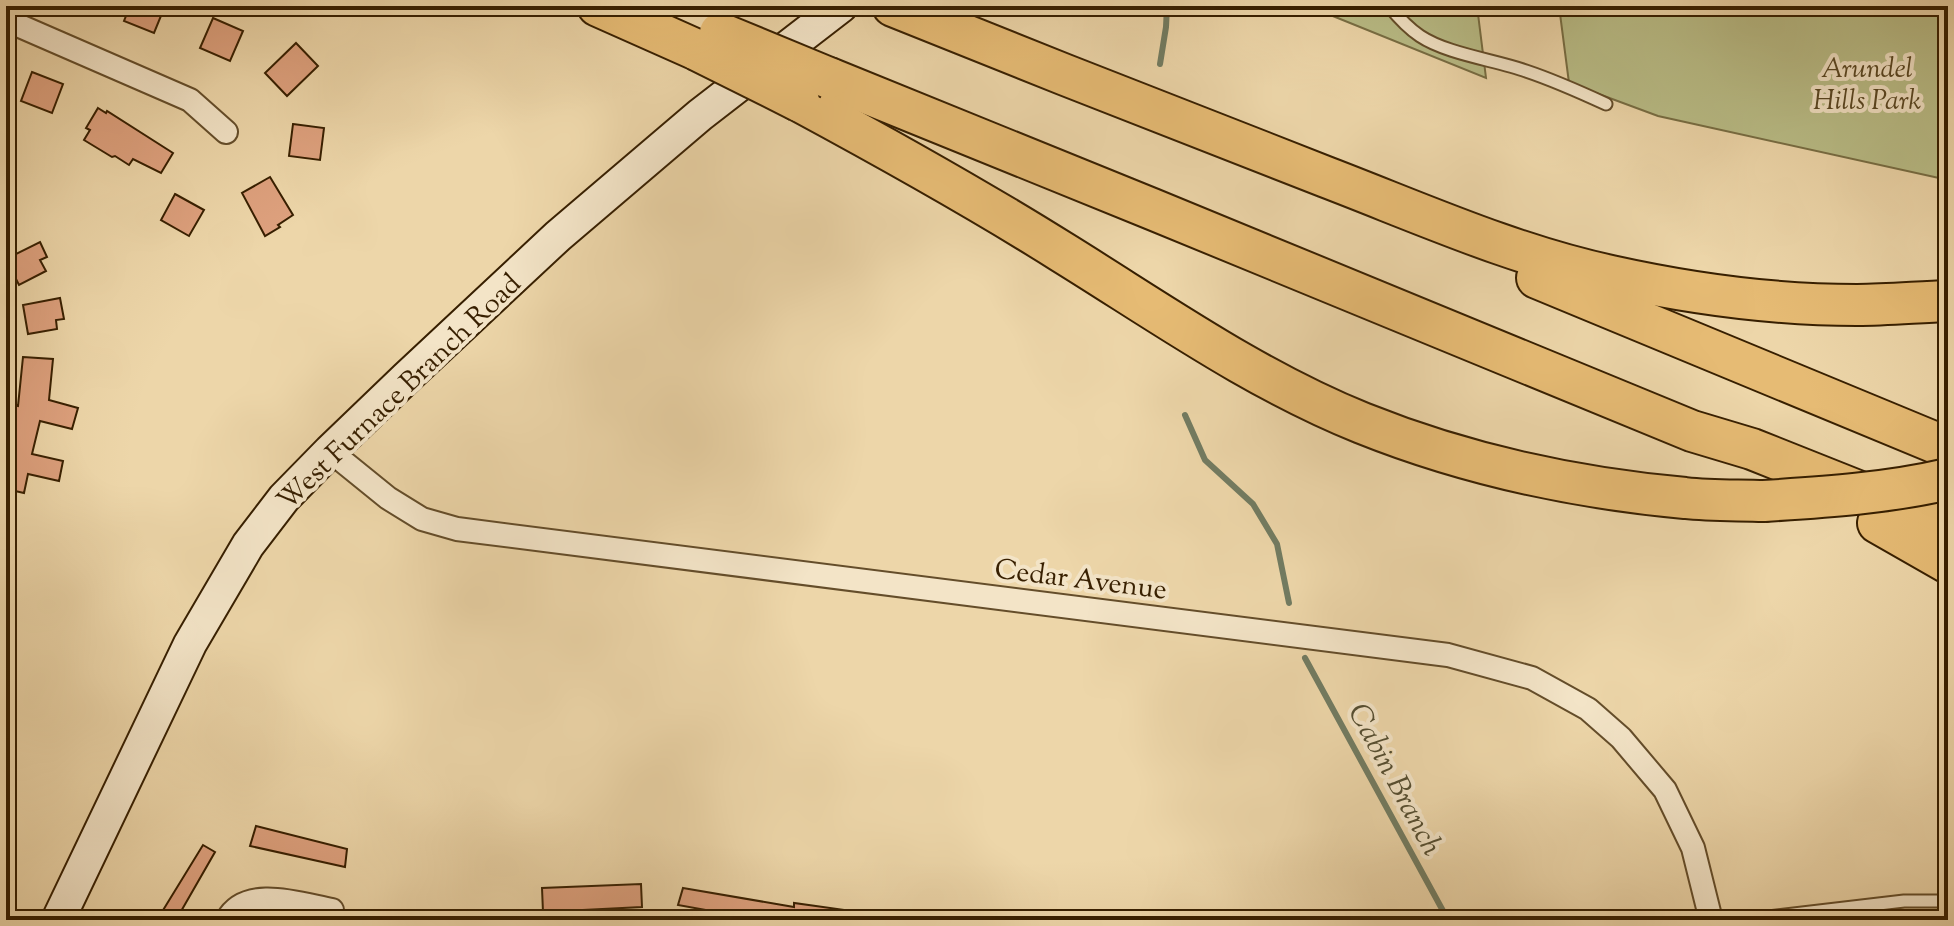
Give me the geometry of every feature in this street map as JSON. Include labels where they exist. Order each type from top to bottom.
[{"type":"highway","points":[[598,6],[708,42],[814,90],[1166,214],[1692,431],[1752,449],[1948,527]]},
{"type":"highway","points":[[654,6],[708,42]]},
{"type":"highway","points":[[902,10],[1489,240],[1558,263],[1697,292],[1784,302],[1859,305],[1948,301]]},
{"type":"highway","points":[[814,90],[995,210],[1208,343],[1277,383],[1361,423],[1511,470],[1595,487],[1687,498],[1764,501],[1810,498],[1910,488],[1948,479]]},
{"type":"highway","points":[[1182,121],[1481,255],[1948,448]]},
{"type":"highway","points":[[1692,431],[1745,460],[1866,516],[1948,563]]},
{"type":"main road","name":"West Furnace Branch Road","points":[[58,920],[190,644],[248,545],[284,498],[558,236],[700,115],[841,6]]},
{"type":"street","points":[[6,20],[190,100],[226,132]]},
{"type":"street","name":"Cedar Avenue","points":[[330,451],[388,498],[422,519],[457,529],[1448,655],[1532,678],[1588,709],[1621,738],[1665,790],[1693,848],[1711,920]]},
{"type":"street","points":[[227,920],[231,912],[253,900],[278,900],[332,910]]},
{"type":"lane","points":[[1389,6],[1422,37],[1451,49],[1524,70],[1606,104]]},
{"type":"lane","points":[[1743,920],[1904,901],[1948,901]]},
{"type":"green space","points":[[1308,6],[1477,6],[1486,78]]},
{"type":"green space","name":"Arundel Hills Park","points":[[1559,6],[1948,6],[1948,180],[1658,116],[1569,83]]},
{"type":"building","points":[[130,6],[165,6],[154,33],[124,21]]},
{"type":"building","points":[[213,18],[243,31],[230,61],[200,48]]},
{"type":"building","points":[[296,43],[318,66],[287,96],[265,73]]},
{"type":"building","points":[[32,72],[63,84],[52,113],[21,101]]},
{"type":"building","points":[[98,108],[173,153],[161,173],[133,159],[129,165],[84,140],[90,130],[86,128]]},
{"type":"building","points":[[293,124],[324,128],[320,160],[289,156]]},
{"type":"building","points":[[270,177],[293,215],[265,236],[242,193]]},
{"type":"building","points":[[175,194],[204,210],[189,236],[161,220]]},
{"type":"building","points":[[40,242],[47,257],[40,260],[46,271],[19,285],[6,259]]},
{"type":"building","points":[[60,298],[64,319],[56,320],[57,329],[28,334],[23,305]]},
{"type":"building","points":[[23,357],[53,359],[49,400],[78,408],[72,429],[40,421],[32,454],[63,461],[59,481],[28,474],[24,493],[6,489],[8,423],[13,405],[18,406]]},
{"type":"building","points":[[256,826],[347,849],[345,867],[250,846]]},
{"type":"building","points":[[203,845],[215,852],[176,920],[157,920]]},
{"type":"building","points":[[641,884],[642,907],[543,912],[542,888]]},
{"type":"building","points":[[683,888],[794,907],[794,903],[845,910],[845,920],[761,920],[678,905]]},
{"type":"waterway","name":"Cabin Branch","points":[[1160,64],[1167,6]]},
{"type":"waterway","name":"Cabin Branch","points":[[1185,415],[1205,460],[1253,504],[1277,544],[1289,603]]},
{"type":"waterway","name":"Cabin Branch","points":[[1305,658],[1448,920]]}]
